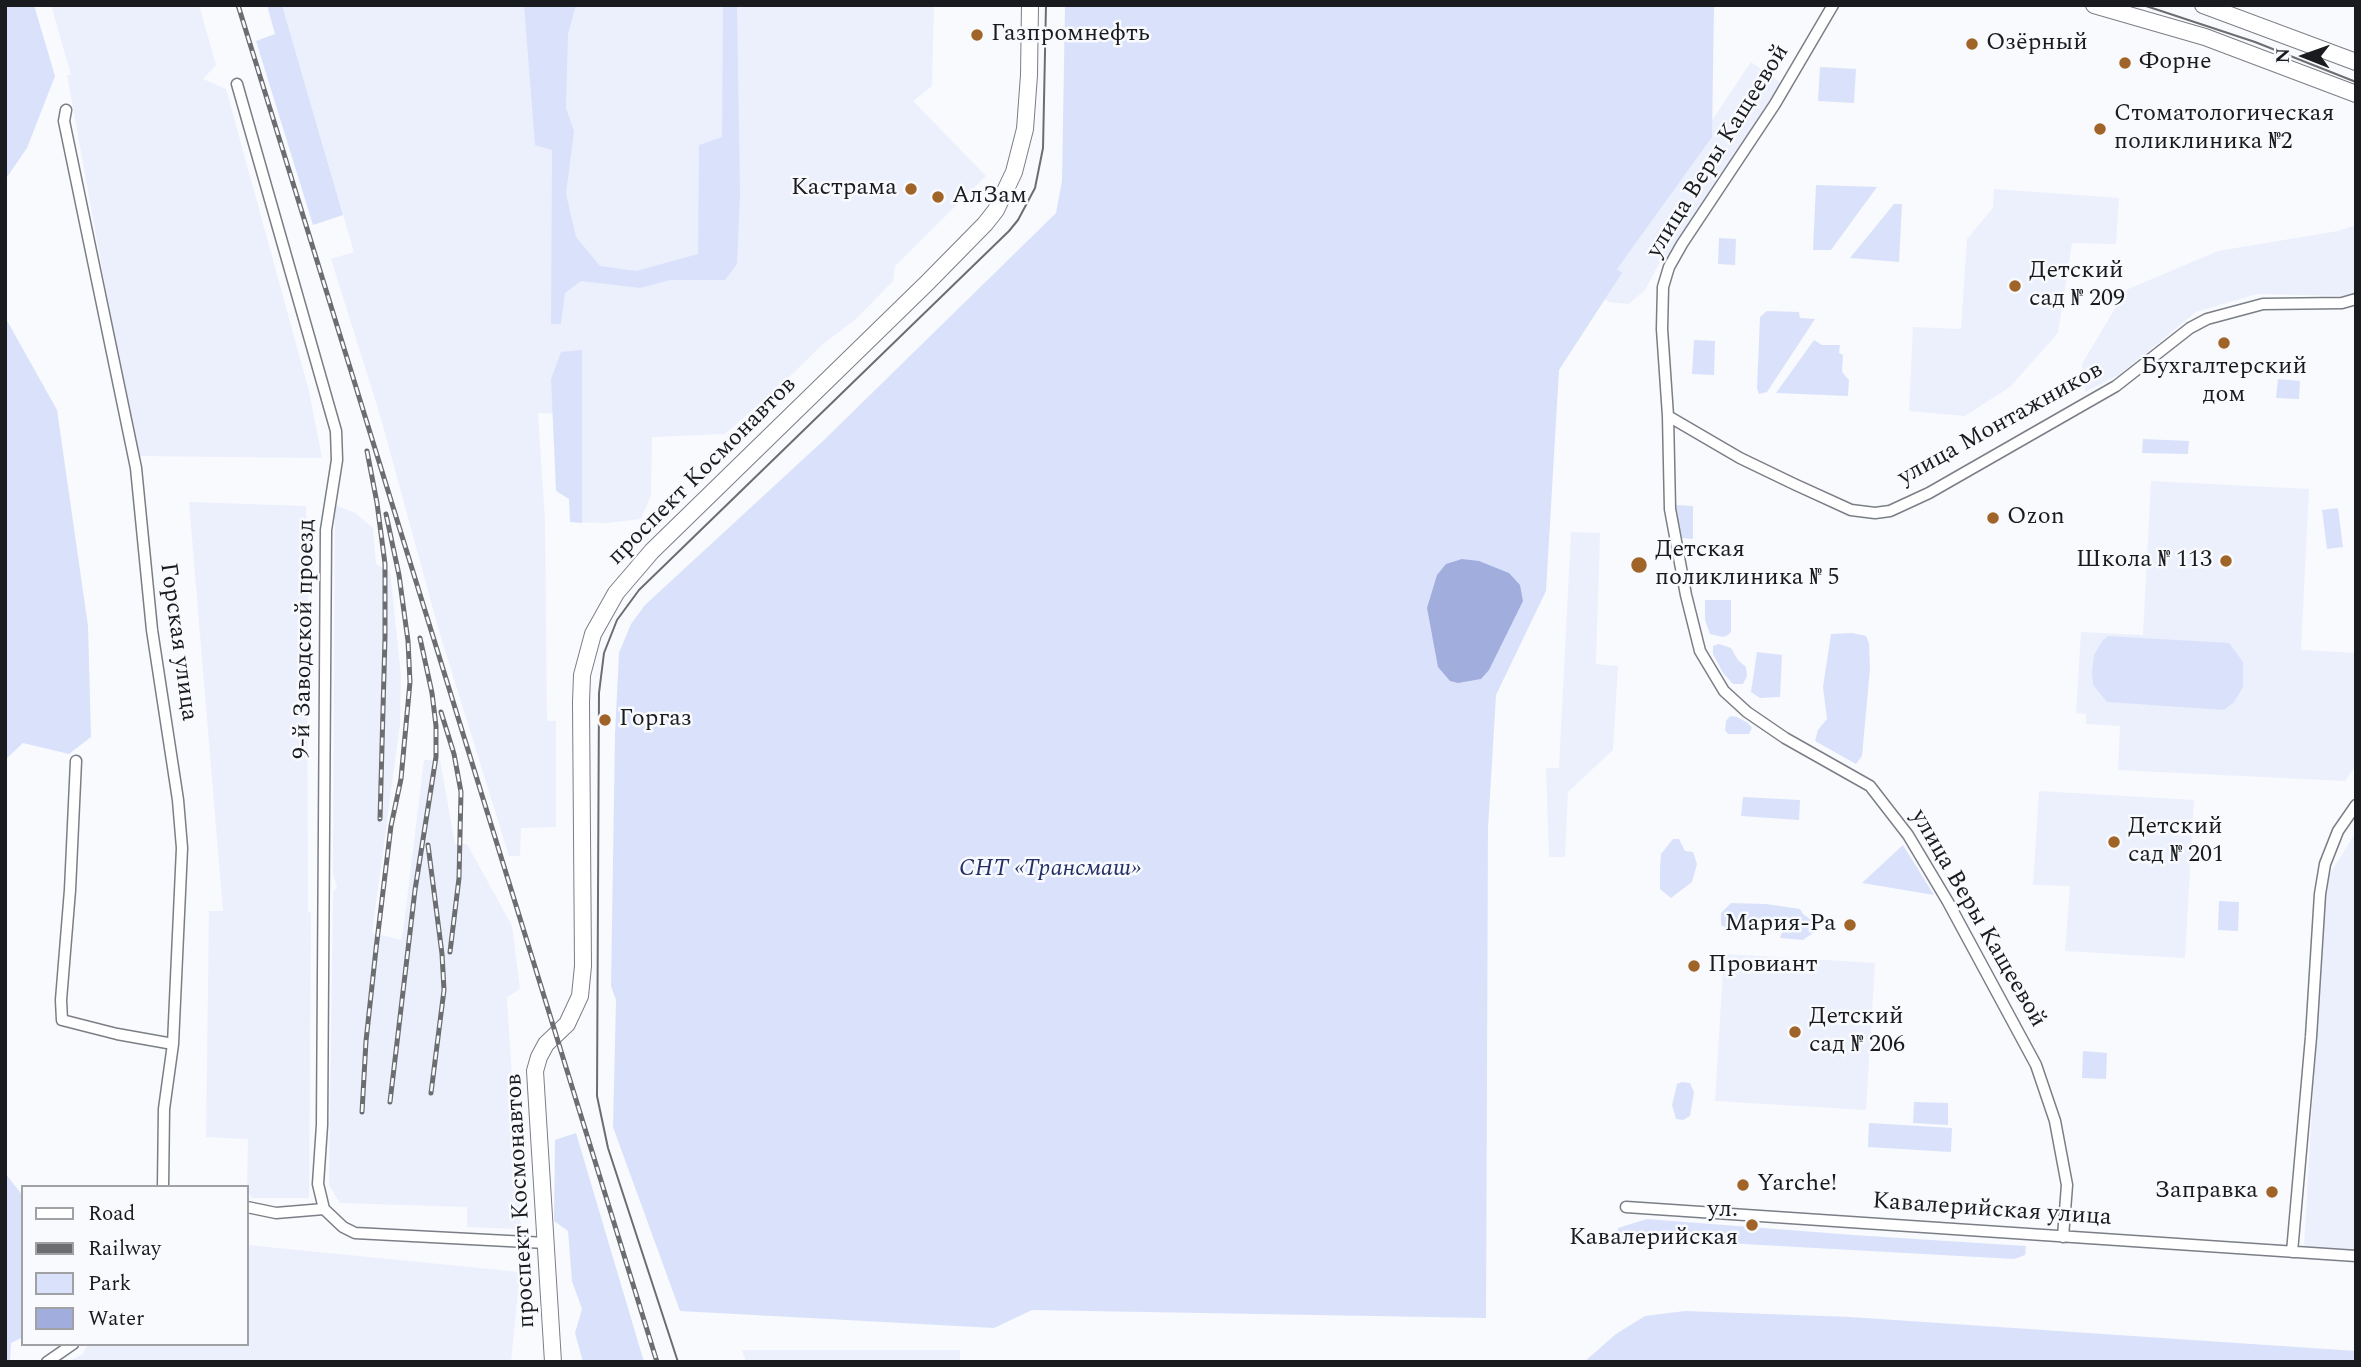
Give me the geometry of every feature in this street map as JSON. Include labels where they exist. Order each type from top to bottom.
[{"type":"main road","name":"проспект Космонавтов","points":[[553,1362],[535,1071],[546,1044],[567,1024],[580,996],[583,966],[580,702],[582,675],[593,634],[616,593],[652,551],[926,283],[996,210],[1014,172],[1025,128],[1030,5]]},
{"type":"main road","points":[[2094,5],[2153,20],[2250,53],[2356,94]]},
{"type":"main road","points":[[2203,5],[2356,62]]},
{"type":"main road","points":[[2250,53],[2261,25]]},
{"type":"street","name":"улица Веры Кащеевой","points":[[1833,5],[1775,104],[1669,267],[1663,287],[1661,306],[1668,416],[1670,509],[1686,595],[1700,651],[1724,691],[1785,738],[1870,786],[1908,835],[1948,902],[2036,1065],[2055,1121],[2067,1185],[2063,1237]]},
{"type":"street","name":"9-й Заводской проезд","points":[[237,84],[336,431],[337,460],[326,530],[322,1125],[318,1184],[324,1209]]},
{"type":"street","name":"Горская улица","points":[[66,110],[64,121],[136,468],[152,630],[178,800],[182,848],[173,1044],[164,1109],[163,1185]]},
{"type":"street","name":"улица Монтажников","points":[[1668,416],[1740,458],[1851,510],[1875,513],[1890,511],[1929,493],[2116,386],[2190,327],[2263,304],[2342,303],[2356,299]]},
{"type":"street","points":[[76,761],[62,1020],[173,1044]]},
{"type":"street","points":[[2292,1252],[2311,1037],[2320,894],[2325,864],[2338,831],[2356,805]]},
{"type":"street","points":[[248,1207],[276,1213],[324,1209],[343,1227],[355,1233],[546,1243]]},
{"type":"street","name":"Кавалерийская улица","points":[[1626,1207],[2356,1256]]},
{"type":"street","points":[[47,1362],[70,1346]]},
{"type":"shaded area","points":[[51,5],[199,5],[216,65],[203,79],[226,89],[309,391],[322,458],[136,456],[67,75],[71,75]]},
{"type":"shaded area","points":[[282,5],[934,5],[932,86],[913,101],[986,176],[895,266],[893,281],[856,319],[823,344],[725,434],[652,437],[651,495],[641,519],[607,523],[570,522],[567,414],[538,413],[545,521],[547,721],[556,721],[556,827],[521,828],[520,856],[509,856],[439,631],[380,415],[331,259],[354,252]]},
{"type":"shaded area","points":[[1751,62],[1781,83],[1666,262],[1661,260],[1645,290],[1629,304],[1609,302],[1605,299],[1621,273],[1616,269],[1711,137],[1711,122]]},
{"type":"shaded area","name":"Детский сад № 209","points":[[1994,189],[2119,198],[2116,244],[2072,243],[2058,333],[2010,387],[1965,416],[1909,411],[1913,327],[1961,329],[1967,239],[1993,208]]},
{"type":"shaded area","points":[[2356,225],[2356,292],[2353,296],[2257,294],[2196,312],[2119,375],[2085,392],[2082,364],[2126,290],[2218,251],[2338,231]]},
{"type":"shaded area","name":"Школа № 113","points":[[2151,481],[2309,489],[2301,650],[2356,653],[2356,765],[2345,781],[2118,770],[2120,726],[2086,724],[2086,714],[2076,713],[2081,632],[2143,635]]},
{"type":"shaded area","points":[[189,502],[306,506],[307,554],[315,556],[307,606],[308,912],[311,913],[309,1198],[252,1198],[247,1185],[248,1139],[206,1137],[209,911],[223,911]]},
{"type":"shaded area","points":[[335,505],[355,513],[373,528],[376,564],[390,572],[401,675],[400,724],[372,933],[402,940],[424,760],[440,760],[455,844],[467,844],[512,926],[520,989],[507,997],[521,1229],[467,1227],[467,1207],[340,1203],[329,1185],[333,893],[337,886],[333,874]]},
{"type":"shaded area","points":[[1571,532],[1600,533],[1596,664],[1618,666],[1613,750],[1568,792],[1565,857],[1549,857],[1546,768],[1559,768]]},
{"type":"shaded area","name":"Детский сад № 201","points":[[2039,791],[2194,800],[2185,958],[2065,951],[2070,886],[2033,885]]},
{"type":"shaded area","points":[[2356,832],[2356,1250],[2304,1247],[2325,882]]},
{"type":"shaded area","name":"Детский сад № 206","points":[[1724,954],[1875,963],[1866,1110],[1715,1101]]},
{"type":"shaded area","points":[[248,1245],[520,1272],[511,1362],[67,1362],[83,1354],[87,1346],[248,1346]]},
{"type":"shaded area","points":[[742,1350],[960,1350],[960,1362],[746,1362]]},
{"type":"green space","points":[[5,5],[34,5],[55,76],[27,148],[5,180]]},
{"type":"green space","points":[[267,5],[282,5],[343,215],[313,225],[256,41],[275,34]]},
{"type":"green space","points":[[524,5],[576,5],[568,34],[566,108],[574,131],[566,194],[576,237],[600,266],[636,271],[698,254],[699,145],[722,137],[723,5],[737,5],[740,194],[737,264],[725,280],[670,280],[640,288],[581,281],[565,293],[561,324],[551,324],[552,150],[535,145]]},
{"type":"green space","name":"СНТ «Трансмаш»","points":[[1065,5],[1714,5],[1712,137],[1617,269],[1622,273],[1559,370],[1546,591],[1496,695],[1488,828],[1486,1318],[1032,1310],[994,1328],[680,1311],[613,1127],[616,1000],[611,986],[619,653],[631,624],[645,605],[824,440],[1056,213],[1062,181]]},
{"type":"green space","points":[[1820,67],[1856,69],[1854,103],[1818,101]]},
{"type":"green space","points":[[1816,185],[1877,187],[1831,250],[1813,250]]},
{"type":"green space","points":[[1894,204],[1902,204],[1899,262],[1850,258]]},
{"type":"green space","points":[[1719,238],[1736,239],[1735,265],[1718,264]]},
{"type":"green space","points":[[1767,311],[1799,312],[1800,318],[1815,319],[1767,392],[1759,394],[1760,317]]},
{"type":"green space","points":[[5,317],[57,410],[88,626],[91,737],[69,754],[23,743],[7,758],[5,982]]},
{"type":"green space","points":[[1694,340],[1715,341],[1714,375],[1692,374]]},
{"type":"green space","points":[[1814,340],[1822,345],[1840,345],[1839,353],[1843,355],[1842,372],[1849,380],[1848,396],[1776,393]]},
{"type":"green space","points":[[582,350],[582,523],[570,522],[569,499],[556,491],[551,379],[561,352]]},
{"type":"green space","points":[[2278,379],[2300,381],[2299,399],[2276,398]]},
{"type":"green space","points":[[2143,439],[2189,441],[2188,454],[2142,453]]},
{"type":"green space","points":[[1675,505],[1693,506],[1693,539],[1681,538]]},
{"type":"green space","points":[[2338,508],[2343,547],[2327,549],[2322,510]]},
{"type":"green space","points":[[1705,600],[1731,600],[1731,632],[1728,635],[1723,637],[1710,634],[1705,620]]},
{"type":"green space","points":[[1852,633],[1866,636],[1869,643],[1870,668],[1862,756],[1856,764],[1815,741],[1818,730],[1827,719],[1823,687],[1831,634]]},
{"type":"green space","points":[[2108,636],[2229,643],[2243,662],[2243,687],[2234,702],[2224,710],[2107,702],[2093,685],[2092,672],[2094,655]]},
{"type":"green space","points":[[1719,644],[1731,648],[1746,667],[1747,676],[1743,684],[1733,684],[1723,673],[1713,654],[1713,646]]},
{"type":"green space","points":[[1757,652],[1782,655],[1780,697],[1760,698],[1751,692]]},
{"type":"green space","points":[[1730,716],[1748,723],[1752,728],[1749,734],[1728,734],[1725,730],[1726,721]]},
{"type":"green space","points":[[1743,797],[1800,800],[1799,820],[1741,816]]},
{"type":"green space","points":[[1673,839],[1679,839],[1685,851],[1693,852],[1697,864],[1692,882],[1671,898],[1660,889],[1660,868],[1661,854]]},
{"type":"green space","points":[[1903,845],[1934,895],[1862,883]]},
{"type":"green space","points":[[2219,901],[2239,902],[2238,931],[2218,930]]},
{"type":"green space","points":[[1731,903],[1800,909],[1818,925],[1814,932],[1803,940],[1780,938],[1788,927],[1730,930],[1721,925],[1721,913]]},
{"type":"green space","points":[[2083,1051],[2107,1053],[2106,1079],[2082,1078]]},
{"type":"green space","points":[[1690,1083],[1694,1092],[1690,1116],[1683,1120],[1676,1119],[1672,1105],[1677,1084]]},
{"type":"green space","points":[[1914,1102],[1948,1103],[1948,1125],[1913,1123]]},
{"type":"green space","points":[[1869,1123],[1952,1128],[1951,1152],[1868,1147]]},
{"type":"green space","points":[[576,1133],[644,1362],[583,1362],[575,1333],[582,1309],[572,1281],[568,1231],[554,1221],[555,1140]]},
{"type":"green space","points":[[5,1173],[21,1193],[21,1338],[11,1343],[10,1362],[5,1362]]},
{"type":"green space","points":[[1647,1219],[2026,1246],[2025,1255],[2014,1259],[1617,1237],[1618,1228]]},
{"type":"green space","points":[[1685,1311],[1850,1317],[2356,1351],[2356,1362],[1584,1362],[1616,1334],[1645,1316]]},
{"type":"water","points":[[1462,559],[1479,561],[1509,573],[1520,585],[1523,601],[1489,670],[1481,679],[1458,683],[1450,681],[1438,667],[1427,608],[1437,575],[1446,564]]},
{"type":"tram line","points":[[678,1362],[608,1148],[597,1096],[599,693],[604,653],[617,620],[639,590],[1018,220],[1035,188],[1043,148],[1046,5]]},
{"type":"tram line","points":[[2143,5],[2255,42],[2356,82]]},
{"type":"railway","points":[[238,5],[657,1362]]},
{"type":"railway","points":[[367,451],[385,564],[380,819]]},
{"type":"railway","points":[[362,1112],[376,949],[391,826],[401,779],[410,682],[408,641],[399,575],[386,514]]},
{"type":"railway","points":[[390,1102],[415,890],[436,757],[432,693],[420,638]]},
{"type":"railway","points":[[441,712],[454,754],[461,792],[459,878],[450,952]]},
{"type":"railway","points":[[428,845],[444,990],[431,1093]]},
{"type":"place","name":"Газпромнефть","points":[[977,35]]},
{"type":"place","name":"Озёрный","points":[[1972,44]]},
{"type":"place","name":"Форне","points":[[2125,63]]},
{"type":"place","name":"Стоматологическая поликлиника №2","points":[[2100,129]]},
{"type":"place","name":"Кастрама","points":[[911,189]]},
{"type":"place","name":"АлЗам","points":[[938,197]]},
{"type":"place","name":"Детский сад № 209","points":[[2015,286]]},
{"type":"place","name":"Бухгалтерский дом","points":[[2224,343]]},
{"type":"place","name":"Ozon","points":[[1993,518]]},
{"type":"place","name":"Школа № 113","points":[[2226,561]]},
{"type":"place","name":"Детская поликлиника № 5","points":[[1639,565]]},
{"type":"place","name":"Горгаз","points":[[605,720]]},
{"type":"place","name":"Детский сад № 201","points":[[2114,842]]},
{"type":"place","name":"Мария-Ра","points":[[1850,925]]},
{"type":"place","name":"Провиант","points":[[1694,966]]},
{"type":"place","name":"Детский сад № 206","points":[[1795,1032]]},
{"type":"place","name":"Yarche!","points":[[1743,1185]]},
{"type":"place","name":"Заправка","points":[[2272,1192]]},
{"type":"place","name":"ул. Кавалерийская","points":[[1752,1225]]}]
